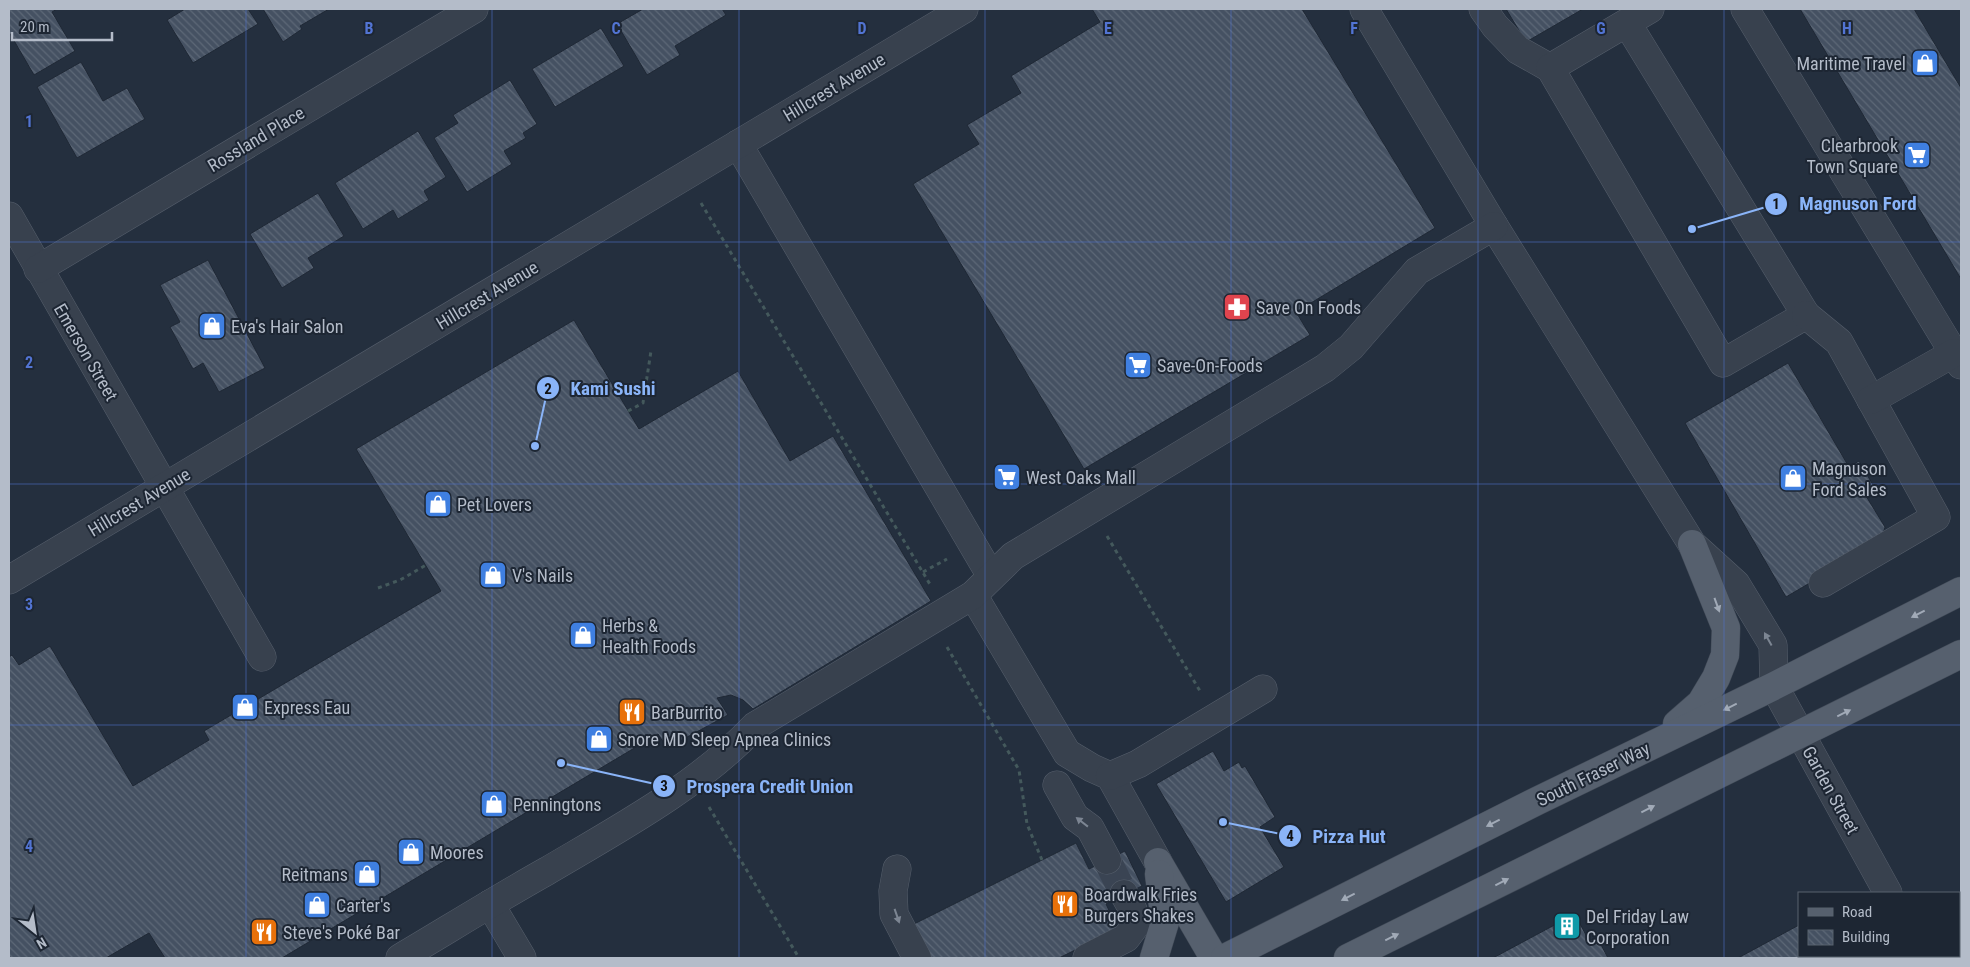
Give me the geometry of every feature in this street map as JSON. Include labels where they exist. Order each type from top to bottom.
[{"type":"main road","points":[[1657,742],[1700,703],[1716,678],[1725,654],[1726,628],[1692,544]]},
{"type":"main road","name":"South Fraser Way","points":[[1225,958],[1537,801],[1774,686],[1961,591]]},
{"type":"main road","points":[[1348,958],[1961,654]]},
{"type":"main road","points":[[1154,958],[1165,922],[1158,862]]},
{"type":"main road","points":[[1158,862],[1214,958]]},
{"type":"street","name":"Rossland Place","points":[[38,269],[474,9]]},
{"type":"street","name":"Hillcrest Avenue","points":[[9,580],[686,177],[964,9]]},
{"type":"street","points":[[1364,9],[1494,226],[1692,544],[1736,584],[1772,645],[1774,686]]},
{"type":"street","points":[[1483,9],[1494,26],[1518,50],[1550,68],[1723,363],[1806,315]]},
{"type":"street","points":[[1745,9],[1958,359],[1871,400]]},
{"type":"street","points":[[1550,68],[1641,13],[1806,315],[1839,342],[1936,517],[1822,584]]},
{"type":"street","points":[[738,144],[982,586],[1066,753],[1110,776],[1158,862]]},
{"type":"street","name":"Emerson Street","points":[[9,216],[262,657]]},
{"type":"street","points":[[400,958],[618,829],[700,775],[731,750],[755,726],[939,616],[982,586],[1013,556],[1325,368],[1351,348],[1417,271],[1494,226]]},
{"type":"street","name":"Garden Street","points":[[1774,686],[1887,892]]},
{"type":"street","points":[[1110,776],[1138,764],[1263,689]]},
{"type":"street","points":[[1057,785],[1076,817],[1090,828],[1106,860]]},
{"type":"street","points":[[897,869],[893,891],[894,914],[917,958]]},
{"type":"street","points":[[1087,958],[1126,938],[1135,926],[1132,910],[1124,894]]},
{"type":"street","points":[[490,904],[522,958]]},
{"type":"path","points":[[686,177],[939,616],[1019,770],[1027,824],[1042,860]]},
{"type":"path","points":[[628,411],[642,403],[651,350]]},
{"type":"path","points":[[1091,508],[1216,717]]},
{"type":"path","points":[[378,588],[400,580],[426,565]]},
{"type":"path","points":[[700,775],[702,796],[799,958]]},
{"type":"building","points":[[9,9],[57,9],[52,12],[75,51],[34,75],[9,32]]},
{"type":"building","points":[[185,9],[248,9],[258,24],[193,63],[167,20]]},
{"type":"building","points":[[263,9],[329,9],[300,26],[302,29],[283,42]]},
{"type":"building","points":[[643,9],[722,9],[726,15],[675,46],[680,55],[647,75],[617,24]]},
{"type":"building","points":[[1092,9],[1302,9],[1435,228],[1296,312],[1310,335],[1084,469],[913,184],[979,144],[967,125],[1021,93],[1011,76],[1100,22]]},
{"type":"building","points":[[1506,9],[1583,9],[1526,42]]},
{"type":"building","name":"Clearbrook Town Square","points":[[1800,9],[1914,9],[1961,88],[1961,279]]},
{"type":"building","points":[[601,28],[624,66],[555,107],[532,69]]},
{"type":"building","points":[[81,62],[103,101],[127,88],[145,119],[77,158],[37,87]]},
{"type":"building","points":[[510,80],[537,124],[523,133],[526,138],[504,151],[512,164],[467,192],[434,138],[458,123],[453,115]]},
{"type":"building","points":[[418,131],[446,177],[424,191],[429,200],[398,219],[393,210],[363,229],[335,183]]},
{"type":"building","points":[[318,193],[344,236],[308,258],[314,268],[282,288],[250,234]]},
{"type":"building","points":[[208,260],[265,368],[219,392],[203,363],[193,369],[170,327],[180,322],[160,285]]},
{"type":"building","points":[[574,320],[639,429],[738,371],[790,461],[833,436],[931,601],[753,709],[743,700],[731,695],[717,698],[728,715],[667,748],[658,734],[282,958],[165,958],[149,933],[106,958],[9,958],[9,657],[12,655],[19,665],[50,646],[133,786],[209,740],[204,731],[441,591],[356,449]]},
{"type":"building","name":"Magnuson Ford Sales","points":[[1788,363],[1849,467],[1859,461],[1876,490],[1866,496],[1885,527],[1881,541],[1786,597],[1685,423]]},
{"type":"building","points":[[1213,751],[1224,771],[1239,762],[1242,768],[1245,766],[1275,817],[1260,827],[1284,867],[1226,902],[1156,784]]},
{"type":"building","points":[[1076,843],[1089,869],[1125,851],[1142,886],[1106,904],[1118,929],[1059,958],[931,958],[914,924]]},
{"type":"building","name":"Del Friday Law Corporation","points":[[1575,914],[1589,941],[1597,937],[1608,958],[1493,958]]},
{"type":"building","points":[[1798,926],[1798,957],[1822,958],[1738,958]]},
{"type":"tunnel","points":[[1107,860],[1124,894]]},
{"type":"place","name":"Maritime Travel","points":[[1925,63]]},
{"type":"place","name":"Clearbrook Town Square","points":[[1917,155]]},
{"type":"place","name":"Magnuson Ford","points":[[1692,229]]},
{"type":"place","name":"Save On Foods","points":[[1237,307]]},
{"type":"place","name":"Eva's Hair Salon","points":[[212,326]]},
{"type":"place","name":"Save-On-Foods","points":[[1138,365]]},
{"type":"place","name":"Kami Sushi","points":[[535,446]]},
{"type":"place","name":"West Oaks Mall","points":[[1007,477]]},
{"type":"place","name":"Magnuson Ford Sales","points":[[1793,478]]},
{"type":"place","name":"Pet Lovers","points":[[438,504]]},
{"type":"place","name":"V's Nails","points":[[493,575]]},
{"type":"place","name":"Herbs & Health Foods","points":[[583,635]]},
{"type":"place","name":"Express Eau","points":[[245,707]]},
{"type":"place","name":"BarBurrito","points":[[632,712]]},
{"type":"place","name":"Snore MD Sleep Apnea Clinics","points":[[599,739]]},
{"type":"place","name":"Prospera Credit Union","points":[[561,763]]},
{"type":"place","name":"Penningtons","points":[[494,804]]},
{"type":"place","name":"Pizza Hut","points":[[1223,822]]},
{"type":"place","name":"Moores","points":[[411,852]]},
{"type":"place","name":"Reitmans","points":[[367,874]]},
{"type":"place","name":"Boardwalk Fries Burgers Shakes","points":[[1065,904]]},
{"type":"place","name":"Carter's","points":[[317,905]]},
{"type":"place","name":"Del Friday Law Corporation","points":[[1567,926]]},
{"type":"place","name":"Steve's Poké Bar","points":[[264,932]]}]
